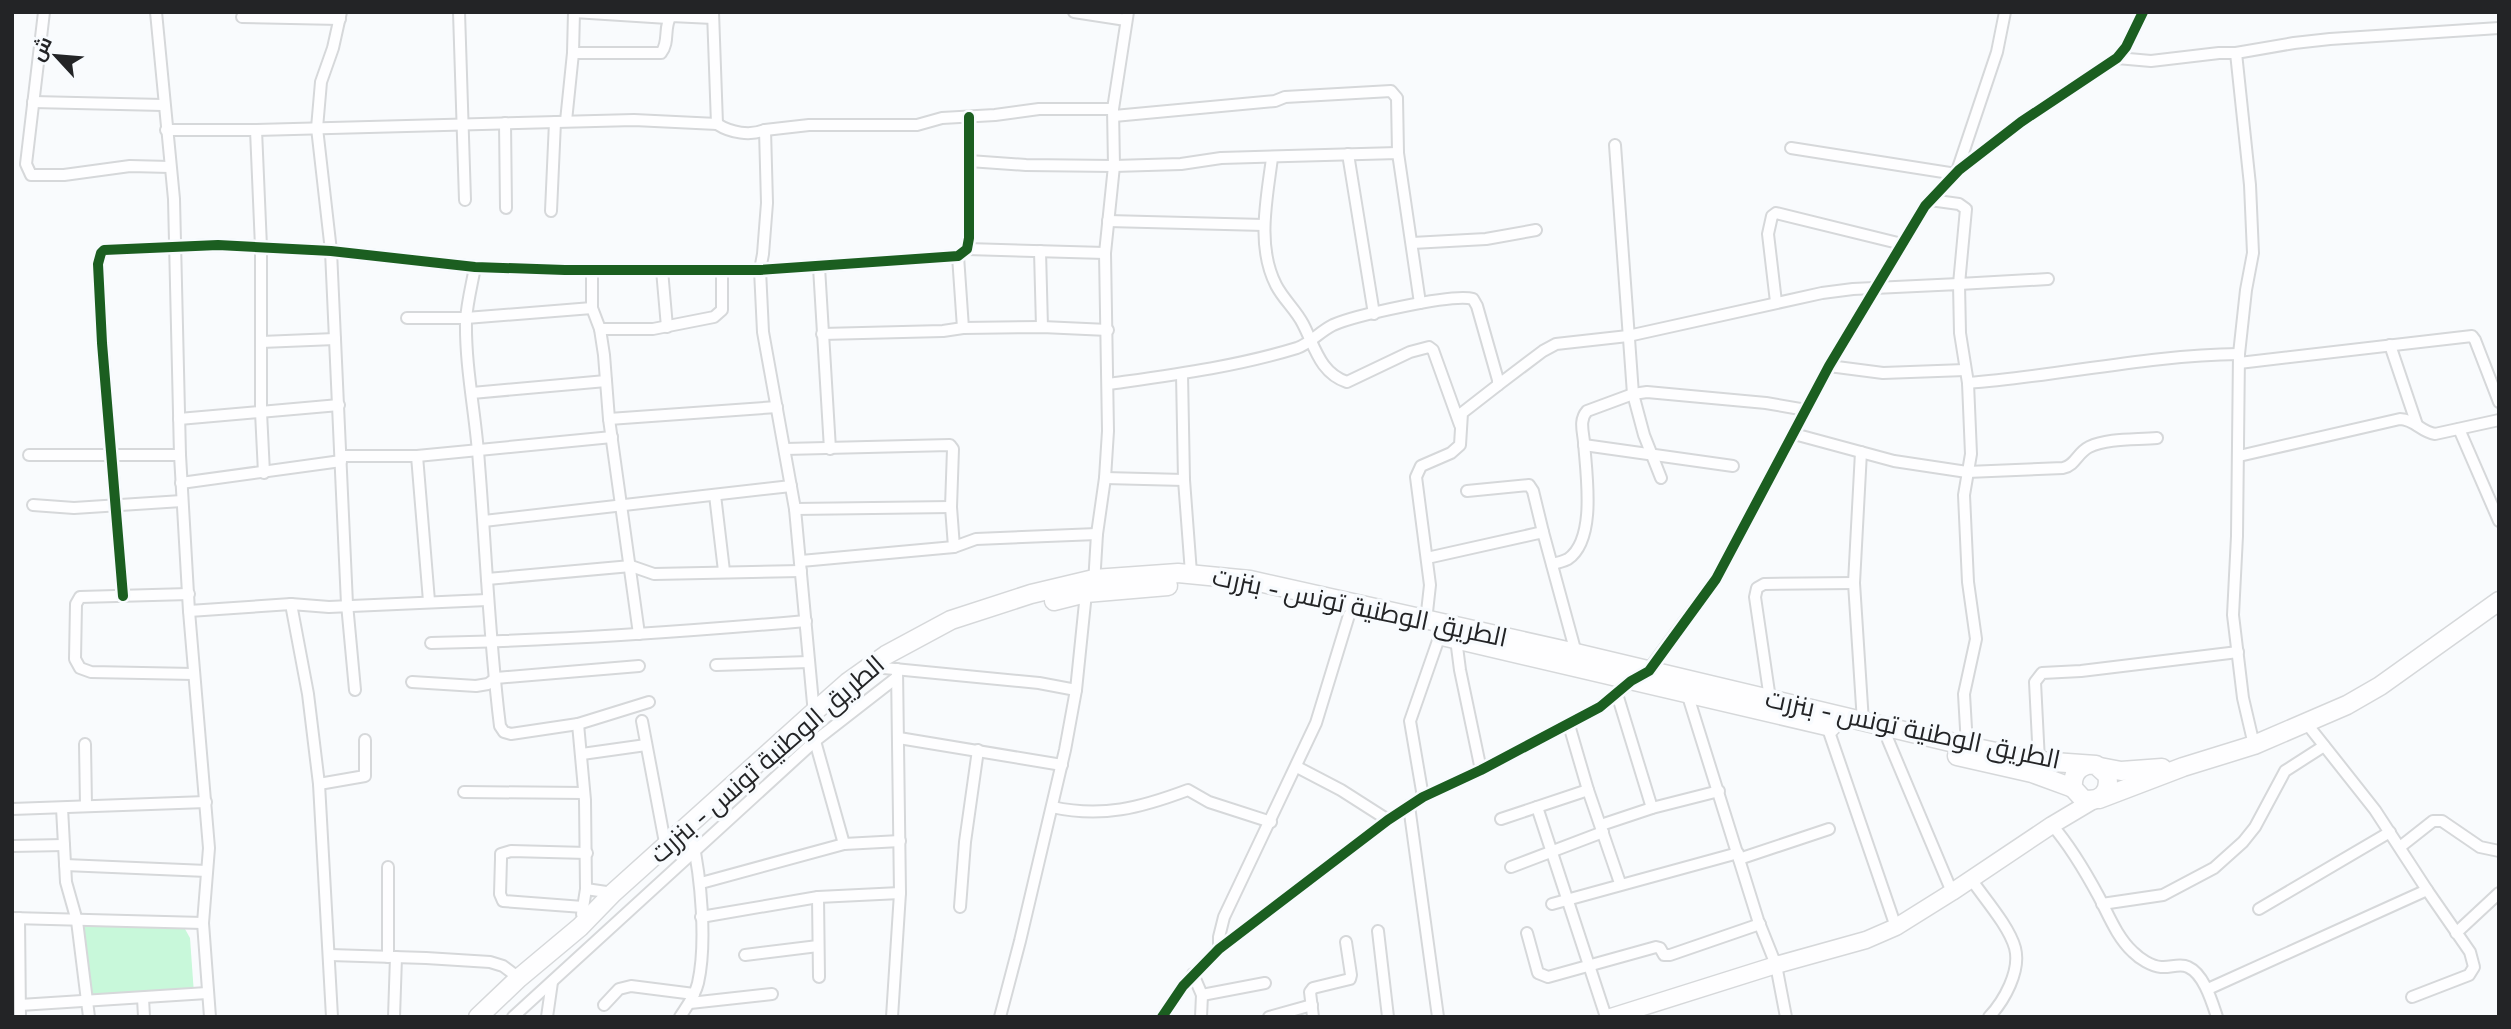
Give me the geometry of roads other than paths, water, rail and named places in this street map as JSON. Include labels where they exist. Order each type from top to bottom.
[{"type":"main road","name":"الطريق الوطنية تونس - بنزرت","points":[[478,1017],[519,978],[580,927],[614,893],[693,845],[815,726],[848,682],[886,655],[928,630],[985,608],[1191,573],[1250,580],[2039,761],[2121,771],[2183,767]]},
{"type":"main road","name":"الطريق الوطنية تونس - بنزرت","points":[[494,1017],[640,877],[666,848],[815,726],[892,672],[926,642],[959,629],[1092,588],[1178,584],[1245,590],[2032,773],[2074,789]]},
{"type":"main road","name":"الطريق الوطنية تونس - بنزرت","points":[[2096,799],[2307,724],[2380,686],[2499,601]]},
{"type":"main road","points":[[2093,766],[2107,775],[2109,786],[2096,799],[2083,799],[2074,789],[2074,776],[2077,771],[2093,766]]},
{"type":"street","points":[[44,12],[26,164],[31,175],[130,166],[170,167]]},
{"type":"street","points":[[156,12],[176,247],[181,483],[209,848],[203,923],[210,1017]]},
{"type":"street","points":[[459,12],[465,200]]},
{"type":"street","points":[[551,211],[561,121],[573,54],[574,12],[668,18],[677,15],[713,15],[717,124]]},
{"type":"street","points":[[1000,1017],[1062,765],[1092,588],[1105,478],[1109,384],[1105,253],[1114,166],[1114,113],[1127,16],[1074,12]]},
{"type":"street","points":[[1955,174],[1997,52],[2005,12]]},
{"type":"street","points":[[1162,1017],[1193,974],[1219,949],[1388,820],[1423,797],[1569,725],[1600,707],[1631,681],[1649,671],[1716,579],[1829,366],[1930,200],[1955,174],[2021,122],[2117,58],[2126,47],[2143,12]]},
{"type":"street","points":[[242,17],[340,16],[333,48],[321,82],[317,128],[331,251],[347,604],[355,690]]},
{"type":"street","points":[[573,54],[662,53],[666,47],[668,18]]},
{"type":"street","points":[[2117,58],[2151,61],[2236,53],[2330,39],[2499,28]]},
{"type":"street","points":[[2236,53],[2250,185],[2253,253],[2239,358],[2237,536],[2233,595],[2246,717],[2254,745]]},
{"type":"street","points":[[166,130],[647,121],[717,124],[748,134],[809,125],[917,125],[942,118],[1039,110],[1114,113],[1275,102],[1285,97],[1391,91],[1397,97],[1398,153],[1420,303]]},
{"type":"street","points":[[33,102],[163,105]]},
{"type":"street","points":[[964,328],[962,253],[969,238],[969,117]]},
{"type":"street","points":[[505,123],[506,208]]},
{"type":"street","points":[[256,130],[261,247],[261,412],[264,473]]},
{"type":"street","points":[[765,130],[767,203],[760,270],[763,332],[792,486],[815,726],[844,844]]},
{"type":"street","points":[[1615,145],[1633,394],[1641,427],[1661,478]]},
{"type":"street","points":[[1791,148],[1955,174]]},
{"type":"street","points":[[1348,153],[1374,314]]},
{"type":"street","points":[[969,161],[1026,166],[1114,166],[1181,164],[1221,158],[1398,153]]},
{"type":"street","points":[[1272,158],[1264,225],[1270,272],[1277,287],[1304,325],[1324,367],[1340,380],[1347,382],[1410,352],[1429,347],[1433,350],[1460,425],[1460,445],[1451,453],[1421,466],[1416,477],[1430,585],[1426,621]]},
{"type":"street","points":[[1930,200],[1959,204],[1966,209],[1959,284],[1960,333],[1968,383],[1971,454],[1964,509],[1968,582],[1976,639],[1964,694],[1967,746]]},
{"type":"street","points":[[1776,302],[1768,233],[1772,216],[1776,213],[1902,244]]},
{"type":"street","points":[[1108,221],[1264,225]]},
{"type":"street","points":[[1412,243],[1486,239],[1536,230]]},
{"type":"street","points":[[123,596],[102,343],[99,258],[104,250],[218,245],[331,251],[475,267],[592,270],[760,270],[962,253],[1105,253]]},
{"type":"street","points":[[1040,251],[1042,327]]},
{"type":"street","points":[[475,267],[466,318],[484,521],[487,600],[500,726],[504,732],[511,734],[578,724],[649,702]]},
{"type":"street","points":[[819,267],[830,449]]},
{"type":"street","points":[[592,270],[592,308],[600,329],[609,419],[639,634]]},
{"type":"street","points":[[663,270],[667,327]]},
{"type":"street","points":[[600,329],[667,327],[719,314],[723,302],[722,270]]},
{"type":"street","points":[[1460,425],[1462,413],[1556,344],[1628,336],[1691,324],[1776,302],[1853,289],[2048,279]]},
{"type":"street","points":[[1109,384],[1242,363],[1310,342],[1315,335],[1335,324],[1420,303],[1457,297],[1473,299],[1477,306],[1498,380],[1497,385]]},
{"type":"street","points":[[407,318],[466,318],[592,308]]},
{"type":"street","points":[[822,334],[943,331],[964,328],[1108,330]]},
{"type":"street","points":[[1968,383],[2035,377],[2078,368],[2122,365],[2177,356],[2239,358],[2472,336],[2476,340],[2499,402]]},
{"type":"street","points":[[261,342],[335,339]]},
{"type":"street","points":[[2390,345],[2417,425]]},
{"type":"street","points":[[1829,366],[1883,373],[1965,370]]},
{"type":"street","points":[[1182,374],[1184,480],[1191,573]]},
{"type":"street","points":[[472,393],[606,381]]},
{"type":"street","points":[[1552,564],[1568,559],[1583,540],[1586,529],[1581,422],[1585,413],[1633,394],[1681,395],[1806,410]]},
{"type":"street","points":[[179,419],[339,405]]},
{"type":"street","points":[[609,419],[777,407]]},
{"type":"street","points":[[2239,456],[2400,419],[2407,419],[2426,433],[2435,434],[2499,420]]},
{"type":"street","points":[[2459,429],[2499,521]]},
{"type":"street","points":[[1794,434],[1894,461],[1967,472],[2063,468],[2073,464],[2083,450],[2101,443],[2157,438]]},
{"type":"street","points":[[181,483],[264,473],[341,459],[416,456],[612,437]]},
{"type":"street","points":[[785,449],[943,443],[950,445],[953,449],[951,507],[954,547]]},
{"type":"street","points":[[1584,445],[1733,466]]},
{"type":"street","points":[[1861,452],[1854,583],[1863,722]]},
{"type":"street","points":[[29,455],[180,455]]},
{"type":"street","points":[[416,456],[429,601]]},
{"type":"street","points":[[1105,478],[1184,480]]},
{"type":"street","points":[[1467,491],[1529,485],[1533,491],[1576,653]]},
{"type":"street","points":[[484,521],[792,486]]},
{"type":"street","points":[[715,495],[724,571]]},
{"type":"street","points":[[33,505],[74,508],[182,501]]},
{"type":"street","points":[[795,509],[951,507]]},
{"type":"street","points":[[1427,558],[1544,532]]},
{"type":"street","points":[[486,579],[631,566],[654,574],[801,566],[954,547],[976,539],[1097,534]]},
{"type":"street","points":[[1769,699],[1755,597],[1757,588],[1764,584],[1854,583]]},
{"type":"street","points":[[189,594],[85,596],[77,601],[75,659],[80,668],[91,672],[194,674]]},
{"type":"street","points":[[189,611],[291,604],[329,607],[347,604],[487,600]]},
{"type":"street","points":[[291,604],[308,694],[319,785],[332,1017]]},
{"type":"street","points":[[1219,949],[1224,917],[1317,723],[1349,615]]},
{"type":"street","points":[[431,643],[639,634],[806,621]]},
{"type":"street","points":[[1448,637],[1460,670],[1481,770]]},
{"type":"street","points":[[1423,797],[1410,720],[1448,637]]},
{"type":"street","points":[[2039,761],[2035,682],[2042,673],[2081,671],[2238,652]]},
{"type":"street","points":[[716,664],[809,662]]},
{"type":"street","points":[[412,682],[476,685],[488,684],[496,678],[639,666]]},
{"type":"street","points":[[892,1017],[900,893],[900,841],[899,738],[892,672],[1038,683],[1076,690]]},
{"type":"street","points":[[1688,693],[1738,856],[1776,965],[1786,1017]]},
{"type":"street","points":[[1617,694],[1652,808]]},
{"type":"street","points":[[642,720],[666,848]]},
{"type":"street","points":[[578,724],[587,853],[586,889],[580,927]]},
{"type":"street","points":[[2307,724],[2390,832],[2473,961],[2472,972],[2459,980],[2412,997]]},
{"type":"street","points":[[1569,725],[1620,883]]},
{"type":"street","points":[[1827,726],[1896,927]]},
{"type":"street","points":[[899,738],[1062,765]]},
{"type":"street","points":[[319,785],[365,776],[365,740]]},
{"type":"street","points":[[1888,740],[1952,892]]},
{"type":"street","points":[[85,744],[86,806]]},
{"type":"street","points":[[582,754],[646,745]]},
{"type":"street","points":[[2102,904],[2164,895],[2214,868],[2243,842],[2255,827],[2285,771],[2292,764],[2324,746]]},
{"type":"street","points":[[960,907],[965,842],[978,750]]},
{"type":"street","points":[[1297,767],[1341,790],[1388,820]]},
{"type":"street","points":[[2052,825],[2074,789]]},
{"type":"street","points":[[1052,807],[1085,813],[1120,810],[1188,790],[1209,802],[1271,822]]},
{"type":"street","points":[[1501,819],[1588,790]]},
{"type":"street","points":[[1511,867],[1652,808],[1719,791]]},
{"type":"street","points":[[464,792],[584,793]]},
{"type":"street","points":[[1537,807],[1569,899],[1588,967],[1608,1017],[1866,940],[1896,927],[2096,799]]},
{"type":"street","points":[[12,809],[206,802]]},
{"type":"street","points":[[1409,806],[1438,1017]]},
{"type":"street","points":[[62,808],[66,882],[76,921],[89,1017]]},
{"type":"street","points":[[2400,847],[2433,821],[2442,821],[2480,847],[2499,850]]},
{"type":"street","points":[[2052,825],[2066,841],[2120,937],[2134,953],[2149,963],[2162,967],[2190,968],[2208,989],[2217,1017]]},
{"type":"street","points":[[1552,904],[1620,883],[1738,856],[1829,829]]},
{"type":"street","points":[[2259,909],[2390,832]]},
{"type":"street","points":[[701,883],[844,844],[900,841]]},
{"type":"street","points":[[12,846],[64,845]]},
{"type":"street","points":[[680,1017],[692,999],[699,975],[701,883],[693,845]]},
{"type":"street","points":[[513,1017],[693,845]]},
{"type":"street","points":[[583,907],[503,901],[500,894],[501,854],[510,851],[587,853]]},
{"type":"street","points":[[65,865],[206,871]]},
{"type":"street","points":[[388,867],[394,1017]]},
{"type":"street","points":[[1971,879],[2010,936],[2016,950],[2011,981],[2003,1000],[1989,1017]]},
{"type":"street","points":[[586,889],[614,893]]},
{"type":"street","points":[[2208,989],[2427,890]]},
{"type":"street","points":[[701,917],[818,897],[900,893]]},
{"type":"street","points":[[2456,933],[2499,893]]},
{"type":"street","points":[[818,897],[819,977]]},
{"type":"street","points":[[203,923],[16,918],[20,1011],[87,1002],[207,993]]},
{"type":"street","points":[[1527,933],[1540,975],[1548,977],[1656,947],[1660,948],[1664,955],[1670,955],[1760,924]]},
{"type":"street","points":[[1378,931],[1388,1017]]},
{"type":"street","points":[[1269,1017],[1312,1011],[1310,992],[1313,988],[1350,979],[1346,942]]},
{"type":"street","points":[[745,955],[818,946]]},
{"type":"street","points":[[330,955],[497,964],[519,978]]},
{"type":"street","points":[[1193,974],[1202,995],[1201,1017]]},
{"type":"street","points":[[547,1017],[552,982]]},
{"type":"street","points":[[1202,995],[1265,984]]},
{"type":"street","points":[[604,1005],[619,989],[625,987],[692,999],[772,994]]},
{"type":"street","points":[[143,998],[144,1017]]}]
